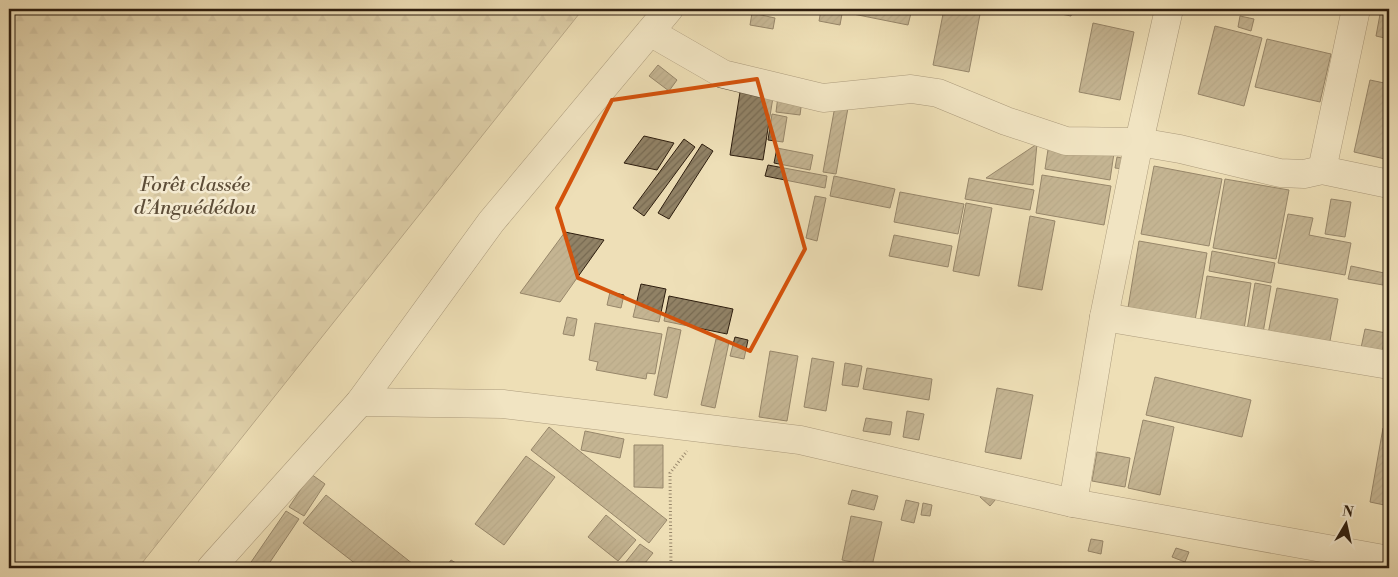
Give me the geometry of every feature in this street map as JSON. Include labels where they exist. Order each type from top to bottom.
[{"type":"street","points":[[210,568],[360,402],[491,222],[669,9]]},
{"type":"street","points":[[1073,503],[1104,316],[1139,142],[1169,9]]},
{"type":"street","points":[[1322,170],[1356,9]]},
{"type":"street","points":[[650,32],[722,74],[823,98],[911,89],[938,93],[1006,121],[1066,141],[1139,142],[1180,149],[1280,173],[1304,174],[1322,170],[1389,184]]},
{"type":"street","points":[[1104,316],[1389,365]]},
{"type":"street","points":[[360,402],[503,404],[800,440],[1073,503],[1331,559],[1389,560]]},
{"type":"path","points":[[672,568],[670,473],[705,429]]},
{"type":"highlighted area","points":[[757,79],[805,249],[750,351],[578,278],[557,208],[612,100]]},
{"type":"green space","name":"Forêt classée d’Anguédédou","points":[[9,9],[583,9],[138,568],[9,568]]},
{"type":"building","points":[[849,9],[912,9],[908,25],[848,13]]},
{"type":"building","points":[[944,9],[981,9],[969,72],[933,65]]},
{"type":"building","points":[[1027,9],[1057,9],[1055,14]]},
{"type":"building","points":[[1062,9],[1073,9],[1071,16],[1061,14]]},
{"type":"building","points":[[1381,9],[1389,9],[1389,39],[1376,36]]},
{"type":"building","points":[[821,10],[842,14],[840,25],[819,21]]},
{"type":"building","points":[[752,13],[775,18],[773,29],[750,25]]},
{"type":"building","points":[[1240,16],[1254,19],[1251,31],[1238,27]]},
{"type":"building","points":[[1093,23],[1134,32],[1120,100],[1079,92]]},
{"type":"building","points":[[1215,26],[1262,38],[1244,106],[1198,94]]},
{"type":"building","points":[[1267,39],[1331,54],[1320,102],[1255,87]]},
{"type":"building","points":[[658,65],[677,80],[669,91],[649,76]]},
{"type":"building","points":[[1370,80],[1389,84],[1389,143],[1385,159],[1354,152]]},
{"type":"building","points":[[741,86],[774,91],[763,160],[730,155]]},
{"type":"building","points":[[778,96],[802,100],[800,115],[776,112]]},
{"type":"building","points":[[835,106],[848,108],[836,174],[823,172]]},
{"type":"building","points":[[772,114],[787,117],[783,142],[768,140]]},
{"type":"building","points":[[644,136],[674,143],[657,170],[624,163]]},
{"type":"building","points":[[684,139],[695,147],[644,216],[633,208]]},
{"type":"building","points":[[1049,143],[1114,153],[1110,180],[1045,169]]},
{"type":"building","points":[[702,144],[713,151],[669,219],[658,213]]},
{"type":"building","points":[[1037,144],[1033,185],[986,178]]},
{"type":"building","points":[[777,148],[813,155],[810,170],[774,163]]},
{"type":"building","points":[[1117,157],[1126,159],[1124,169],[1115,168]]},
{"type":"building","points":[[768,165],[827,176],[825,188],[765,176]]},
{"type":"building","points":[[1154,166],[1222,179],[1209,246],[1141,234]]},
{"type":"building","points":[[1042,175],[1111,186],[1104,225],[1036,213]]},
{"type":"building","points":[[834,176],[895,189],[890,208],[830,196]]},
{"type":"building","points":[[969,178],[1034,190],[1030,210],[965,199]]},
{"type":"building","points":[[1225,179],[1289,190],[1276,259],[1213,248]]},
{"type":"building","points":[[900,192],[964,204],[958,234],[894,222]]},
{"type":"building","points":[[815,196],[826,198],[817,241],[806,238]]},
{"type":"building","points":[[1331,199],[1351,202],[1345,237],[1325,234]]},
{"type":"building","points":[[966,203],[992,208],[979,276],[953,271]]},
{"type":"building","points":[[1288,214],[1313,218],[1309,235],[1351,243],[1345,275],[1278,263]]},
{"type":"building","points":[[1030,216],[1055,221],[1042,290],[1018,286]]},
{"type":"building","points":[[565,232],[604,240],[560,302],[520,293]]},
{"type":"building","points":[[894,235],[952,246],[948,267],[889,256]]},
{"type":"building","points":[[1139,241],[1207,253],[1194,326],[1127,314]]},
{"type":"building","points":[[1212,251],[1275,263],[1271,283],[1209,271]]},
{"type":"building","points":[[1351,266],[1389,274],[1389,286],[1348,279]]},
{"type":"building","points":[[1207,276],[1251,283],[1243,336],[1199,329]]},
{"type":"building","points":[[1255,283],[1271,286],[1263,333],[1247,330]]},
{"type":"building","points":[[641,284],[666,289],[659,322],[633,317]]},
{"type":"building","points":[[1277,288],[1338,299],[1329,346],[1268,334]]},
{"type":"building","points":[[610,292],[624,295],[621,308],[607,305]]},
{"type":"building","points":[[669,296],[733,309],[727,334],[664,321]]},
{"type":"building","points":[[567,317],[577,319],[574,336],[563,334]]},
{"type":"building","points":[[595,323],[662,334],[655,374],[647,373],[646,379],[596,370],[598,362],[589,360]]},
{"type":"building","points":[[668,327],[681,330],[667,398],[654,395]]},
{"type":"building","points":[[1365,329],[1386,333],[1382,352],[1361,348]]},
{"type":"building","points":[[735,337],[748,340],[744,359],[730,356]]},
{"type":"building","points":[[716,339],[729,342],[715,408],[701,405]]},
{"type":"building","points":[[770,351],[798,356],[787,421],[759,417]]},
{"type":"building","points":[[812,358],[834,362],[826,411],[804,407]]},
{"type":"building","points":[[845,363],[862,366],[858,387],[842,385]]},
{"type":"building","points":[[867,368],[932,379],[929,400],[863,389]]},
{"type":"building","points":[[1155,377],[1251,400],[1242,437],[1146,415]]},
{"type":"building","points":[[997,388],[1033,395],[1021,459],[985,452]]},
{"type":"building","points":[[907,411],[924,414],[919,440],[903,437]]},
{"type":"building","points":[[866,418],[892,422],[890,435],[863,431]]},
{"type":"building","points":[[1143,420],[1174,427],[1160,495],[1128,488]]},
{"type":"building","points":[[549,427],[667,520],[649,543],[531,450]]},
{"type":"building","points":[[1383,428],[1389,429],[1389,506],[1370,502]]},
{"type":"building","points":[[585,431],[624,439],[620,458],[581,450]]},
{"type":"building","points":[[634,445],[663,445],[663,488],[634,487]]},
{"type":"building","points":[[1097,452],[1130,458],[1125,487],[1092,481]]},
{"type":"building","points":[[526,456],[555,477],[504,545],[475,524]]},
{"type":"building","points":[[311,474],[325,484],[304,516],[289,507]]},
{"type":"building","points":[[852,490],[878,496],[874,510],[848,504]]},
{"type":"building","points":[[986,490],[996,499],[990,506],[980,497]]},
{"type":"building","points":[[326,495],[418,568],[361,568],[303,523]]},
{"type":"building","points":[[906,500],[919,503],[914,523],[901,520]]},
{"type":"building","points":[[923,503],[932,505],[930,516],[921,515]]},
{"type":"building","points":[[286,511],[299,519],[266,568],[247,568]]},
{"type":"building","points":[[606,515],[636,540],[618,561],[588,537]]},
{"type":"building","points":[[851,516],[882,522],[872,566],[842,560]]},
{"type":"building","points":[[1091,539],[1103,541],[1101,554],[1088,551]]},
{"type":"building","points":[[640,544],[653,553],[641,568],[621,568]]},
{"type":"building","points":[[1176,548],[1189,552],[1185,562],[1172,557]]},
{"type":"building","points":[[451,560],[464,568],[445,568]]},
{"type":"building","points":[[1225,564],[1262,568],[1225,568]]}]
